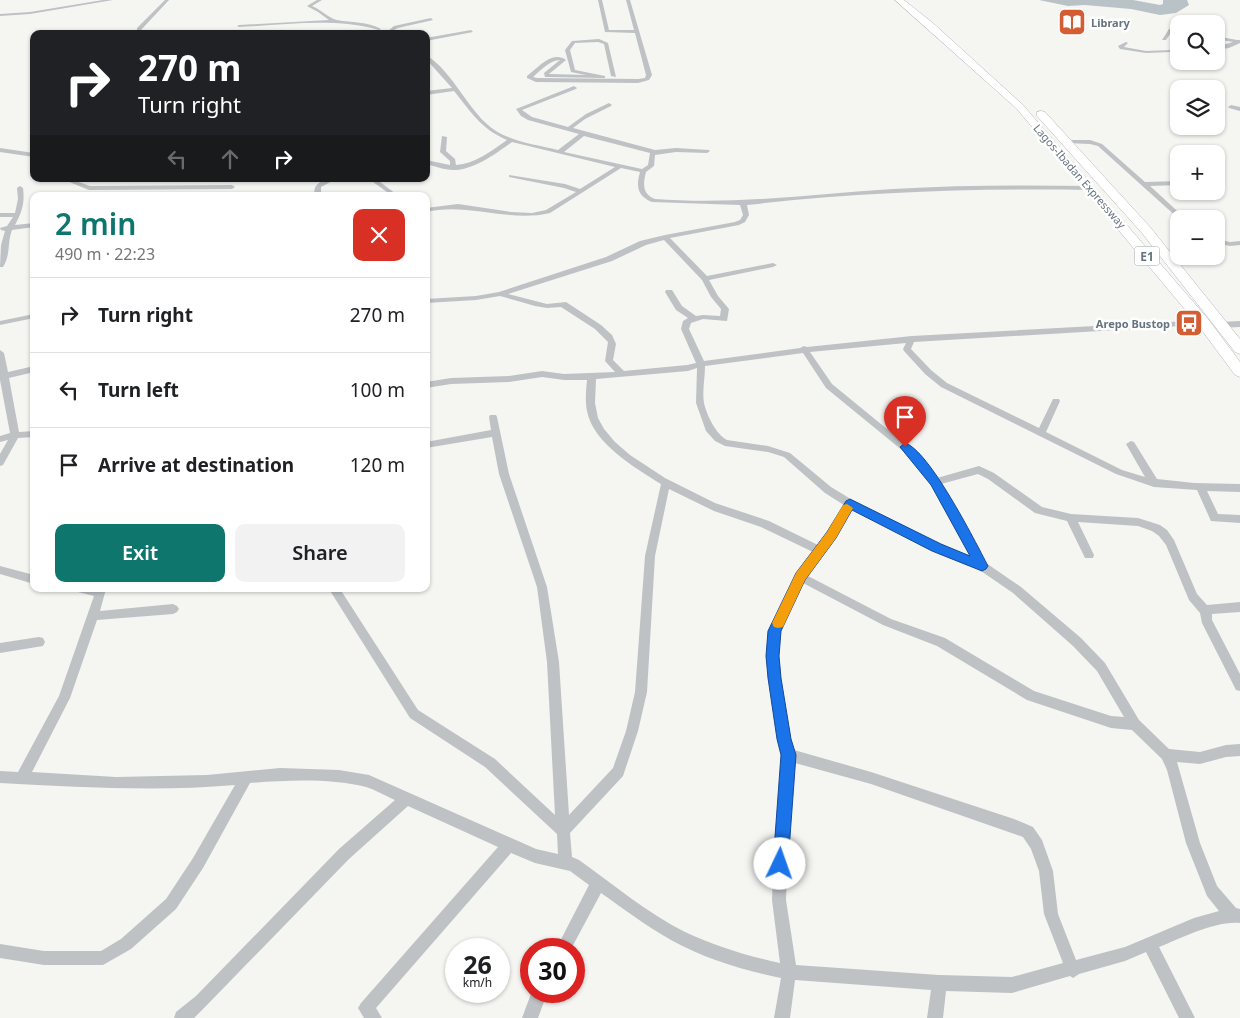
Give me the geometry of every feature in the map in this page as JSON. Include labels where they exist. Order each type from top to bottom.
[{"type":"highway","name":"Lagos-Ibadan Expressway","points":[[899,0],[931,26],[1020,107],[1203,322],[1240,372]]},
{"type":"highway","points":[[911,0],[956,36]]},
{"type":"highway","name":"Lagos-Ibadan Expressway","points":[[1028,101],[1068,142],[1146,230],[1219,325],[1240,348]]},
{"type":"street","points":[[0,15],[111,0]]},
{"type":"street","points":[[139,29],[167,0]]},
{"type":"street","points":[[320,0],[309,6],[320,11],[334,22]]},
{"type":"street","points":[[600,0],[607,31],[637,32]]},
{"type":"street","points":[[612,78],[606,43],[599,40],[574,42],[567,50],[573,71],[604,76],[602,78],[547,76],[546,74],[563,60],[556,58],[529,77],[536,80],[612,78],[628,81],[644,80],[649,75],[628,0]]},
{"type":"street","points":[[392,30],[403,25],[431,19]]},
{"type":"street","points":[[239,26],[293,26],[334,22],[361,22],[375,30]]},
{"type":"street","points":[[324,28],[327,23]]},
{"type":"street","points":[[430,39],[470,31]]},
{"type":"street","points":[[1170,32],[1164,42],[1170,48]]},
{"type":"street","points":[[1225,39],[1239,41]]},
{"type":"street","points":[[1225,47],[1239,41]]},
{"type":"street","points":[[1126,43],[1120,46],[1130,50],[1146,52],[1170,51]]},
{"type":"street","points":[[430,60],[483,123],[494,132],[511,140],[643,171],[651,166],[652,154],[655,152]]},
{"type":"street","points":[[430,87],[436,91]]},
{"type":"street","points":[[574,88],[519,109],[522,114],[534,120],[655,152],[676,150],[707,151]]},
{"type":"street","points":[[430,92],[454,89]]},
{"type":"street","points":[[570,129],[577,121],[609,105]]},
{"type":"street","points":[[1231,107],[1240,109]]},
{"type":"street","points":[[561,151],[583,134]]},
{"type":"street","points":[[444,137],[443,152],[453,160],[453,168]]},
{"type":"street","points":[[430,163],[453,168],[472,164],[511,140]]},
{"type":"street","points":[[1068,142],[1090,142],[1100,145],[1174,210]]},
{"type":"street","points":[[0,150],[30,154]]},
{"type":"street","points":[[430,209],[450,206],[490,210],[515,216],[539,215],[548,212],[620,167]]},
{"type":"street","points":[[643,171],[640,184],[642,192],[647,198],[654,201],[743,203],[780,198],[896,191],[1013,187],[1090,188]]},
{"type":"street","points":[[512,176],[565,186],[580,192]]},
{"type":"street","points":[[73,182],[89,188],[232,187]]},
{"type":"street","points":[[318,192],[318,186],[327,182]]},
{"type":"street","points":[[376,182],[390,192]]},
{"type":"street","points":[[1144,184],[1170,183]]},
{"type":"street","points":[[0,264],[5,257],[0,248],[2,229],[16,215],[22,199],[20,188]]},
{"type":"street","points":[[89,188],[92,192]]},
{"type":"street","points":[[430,300],[476,298],[500,294],[609,259],[643,243],[665,237],[737,224],[743,221],[746,215],[743,203]]},
{"type":"street","points":[[0,215],[16,215]]},
{"type":"street","points":[[2,229],[30,226]]},
{"type":"street","points":[[665,237],[705,279],[715,297],[725,309],[724,319],[693,318],[687,321],[685,329],[701,364],[700,403],[711,431],[718,439],[725,443],[768,449],[787,455],[828,490],[850,504],[936,548],[982,566],[1017,590],[1077,642],[1101,667],[1118,692],[1135,724],[1166,756],[1173,768],[1193,842],[1212,891],[1236,915]]},
{"type":"street","points":[[1225,243],[1240,243]]},
{"type":"street","points":[[705,279],[773,265]]},
{"type":"street","points":[[669,292],[679,308],[693,318]]},
{"type":"street","points":[[500,294],[547,306],[563,304],[577,316],[608,334],[612,340],[609,361],[621,373]]},
{"type":"street","points":[[0,323],[30,317]]},
{"type":"street","points":[[430,384],[451,381],[509,379],[542,374],[564,377],[592,376],[688,368],[701,364],[804,350],[912,339],[1133,329],[1203,322]]},
{"type":"street","points":[[1219,325],[1240,324]]},
{"type":"street","points":[[912,339],[907,349],[928,372],[944,384],[1119,472],[1136,479],[1154,483],[1240,488]]},
{"type":"street","points":[[804,350],[829,386],[917,458],[935,482],[982,566]]},
{"type":"street","points":[[0,353],[2,377],[15,435],[0,462]]},
{"type":"street","points":[[2,377],[30,370]]},
{"type":"street","points":[[592,376],[590,410],[600,432],[616,449],[666,481],[712,506],[763,523],[820,551]]},
{"type":"street","points":[[1041,433],[1056,401]]},
{"type":"street","points":[[493,417],[504,474],[542,587],[553,662],[566,862]]},
{"type":"street","points":[[430,444],[495,433]]},
{"type":"street","points":[[0,439],[15,435],[30,434]]},
{"type":"street","points":[[1131,444],[1154,483]]},
{"type":"street","points":[[935,482],[979,470],[991,476],[1039,510],[1071,518],[1138,522],[1156,528],[1163,533],[1170,543],[1193,597],[1206,612],[1206,620],[1240,686]]},
{"type":"street","points":[[563,831],[618,772],[632,731],[641,692],[650,556],[666,481]]},
{"type":"street","points":[[1200,487],[1215,518],[1240,519]]},
{"type":"street","points":[[782,1018],[790,972],[779,900],[781,846],[789,755],[784,739],[772,656],[774,631],[801,577],[832,535],[850,504]]},
{"type":"street","points":[[1071,518],[1089,556]]},
{"type":"street","points":[[0,570],[30,579]]},
{"type":"street","points":[[801,577],[887,622],[941,642],[1031,696],[1111,722],[1135,724]]},
{"type":"street","points":[[21,779],[64,698],[99,592]]},
{"type":"street","points":[[336,592],[414,714],[490,763],[563,831]]},
{"type":"street","points":[[1206,612],[1210,609],[1240,607]]},
{"type":"street","points":[[93,616],[172,609]]},
{"type":"street","points":[[0,648],[39,642]]},
{"type":"street","points":[[1166,756],[1200,758],[1226,751],[1240,750]]},
{"type":"street","points":[[789,755],[871,778],[1028,832],[1037,845],[1046,871],[1051,914],[1073,970]]},
{"type":"street","points":[[0,777],[116,783],[207,781],[280,774],[339,776],[369,781],[406,800],[535,856],[574,865],[678,936],[707,950],[790,972],[939,983],[1012,985],[1073,970],[1125,954],[1194,925],[1236,915]]},
{"type":"street","points":[[0,951],[44,958],[103,958],[126,944],[171,904],[198,863],[246,778]]},
{"type":"street","points":[[182,1018],[201,1001],[344,854],[406,800]]},
{"type":"street","points":[[374,1018],[366,1008],[509,845]]},
{"type":"street","points":[[569,938],[598,883]]},
{"type":"street","points":[[1150,944],[1187,1018]]},
{"type":"street","points":[[934,1018],[939,983]]},
{"type":"street","points":[[530,1018],[536,1003]]},
{"type":"shaded area","points":[[1039,0],[1133,0],[1160,5],[1163,4],[1163,0],[1187,0],[1189,5],[1176,13],[1160,15],[1131,9],[1085,5],[1068,6]]},
{"type":"slow traffic","points":[[778,623],[801,577],[832,535],[847,508]]},
{"type":"place","name":"Library","points":[[1072,22]]},
{"type":"place","name":"Arepo Bustop","points":[[1189,323]]},
{"type":"route","points":[[780,864],[789,755],[784,739],[774,678],[772,656],[774,631],[801,577],[832,535],[850,504],[936,548],[982,566],[969,539],[935,482],[917,458],[905,447]]}]
